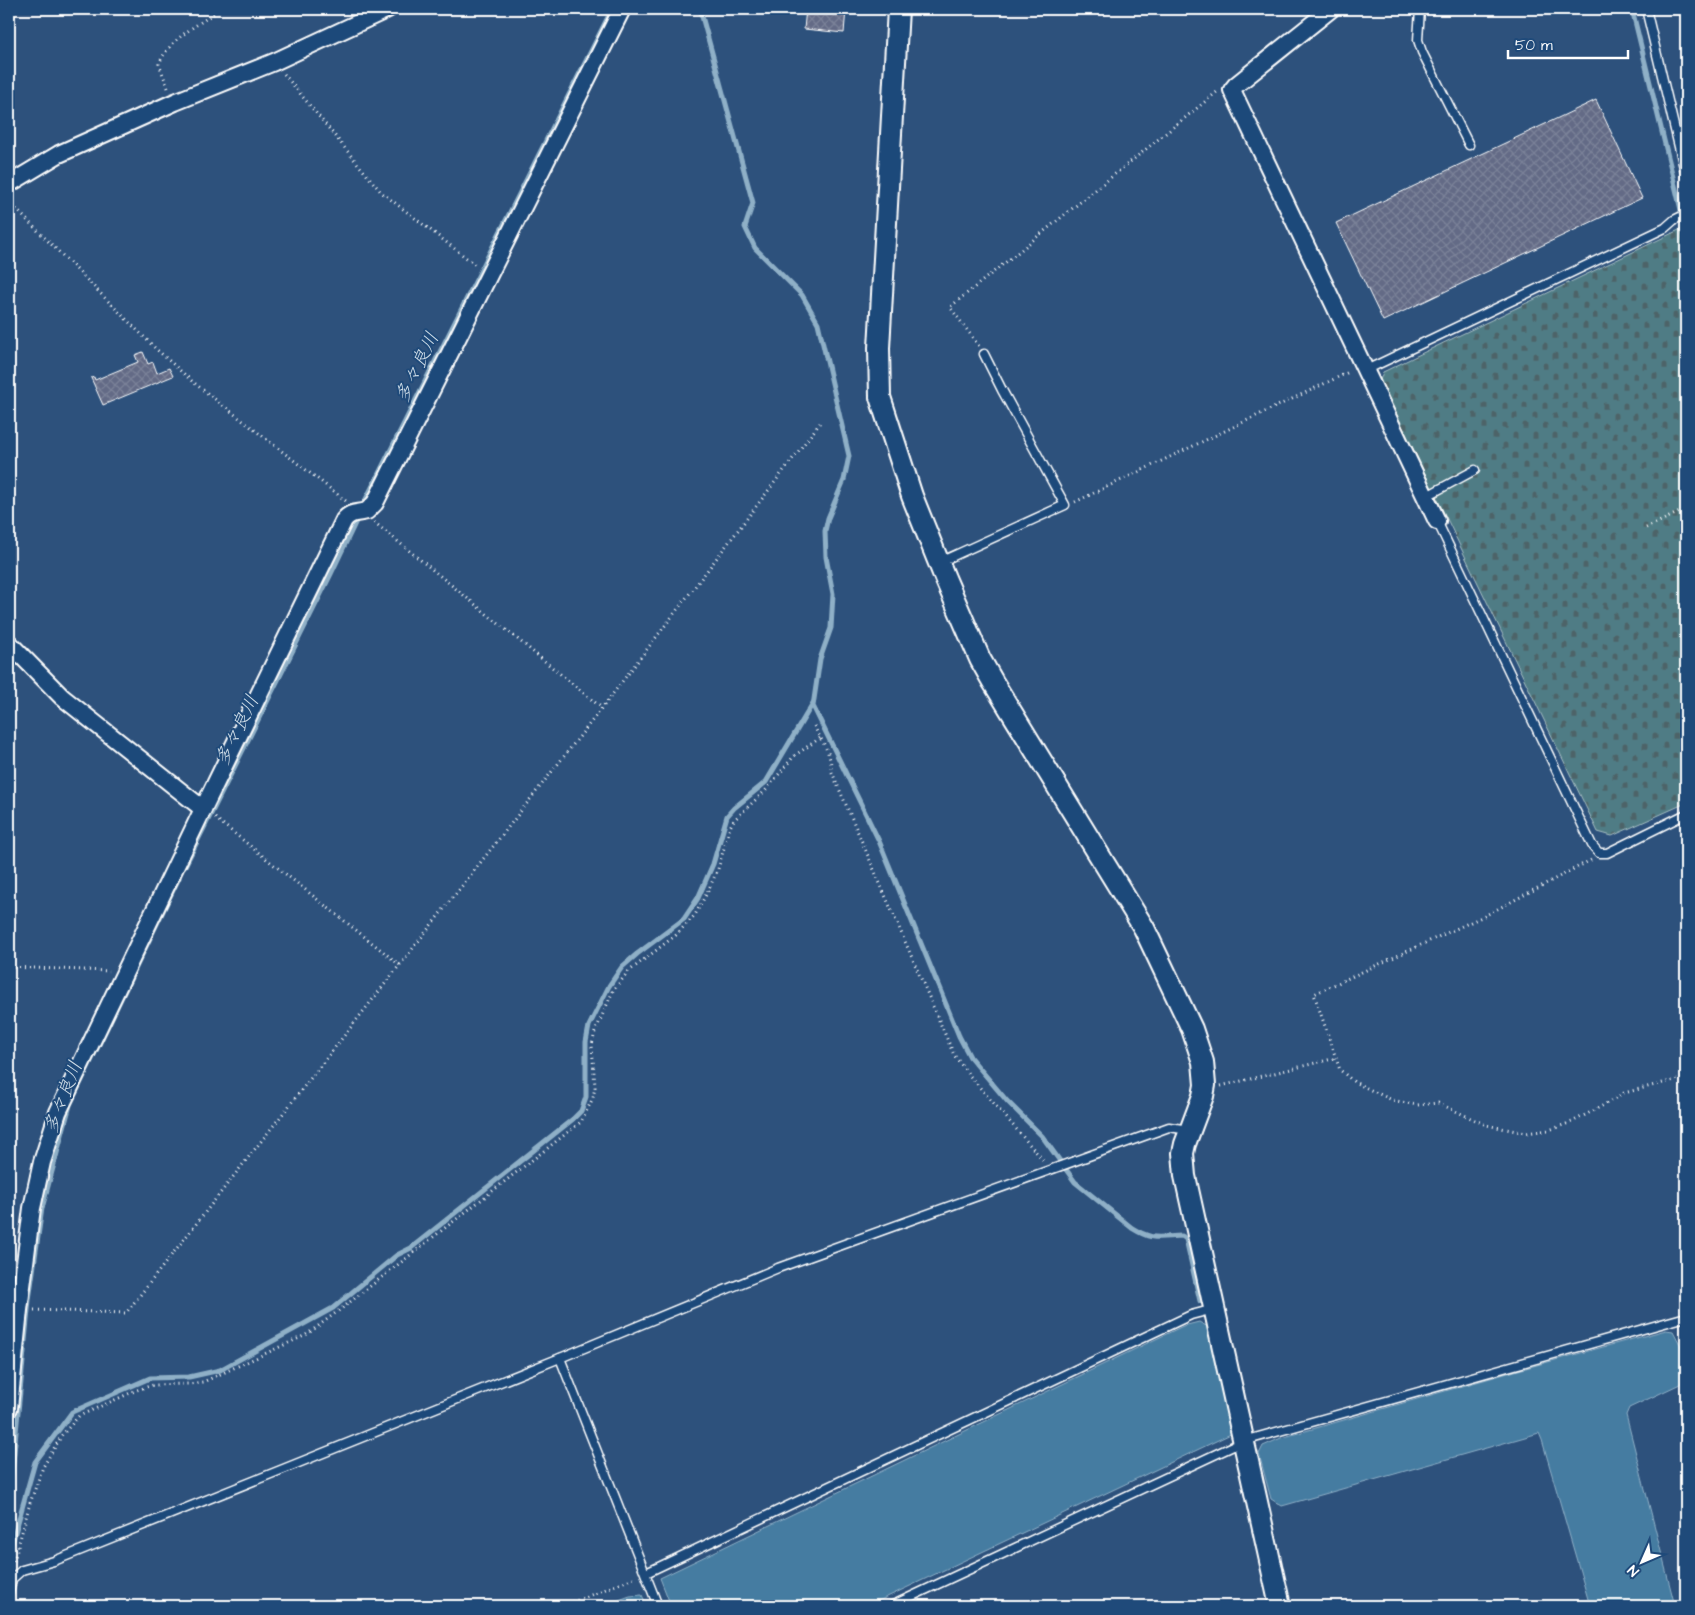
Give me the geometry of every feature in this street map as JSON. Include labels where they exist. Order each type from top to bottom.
[{"type":"street","points":[[9,184],[59,154],[175,102],[274,62],[388,9]]},
{"type":"street","points":[[9,1408],[32,1208],[42,1162],[55,1120],[203,808],[344,520],[348,515],[360,512],[375,503],[622,9]]},
{"type":"street","points":[[898,9],[879,348],[880,398],[912,496],[980,658],[1144,928],[1192,1029],[1203,1062],[1205,1086],[1183,1153],[1185,1176],[1280,1606]]},
{"type":"street","points":[[1331,9],[1232,90],[1437,521]]},
{"type":"street","points":[[9,643],[62,697],[203,808]]},
{"type":"lane","points":[[1420,9],[1418,40],[1422,52],[1469,145]]},
{"type":"lane","points":[[1646,9],[1686,176]]},
{"type":"lane","points":[[1366,370],[1665,228],[1674,220],[1686,214]]},
{"type":"lane","points":[[939,562],[1065,505],[984,354]]},
{"type":"lane","points":[[1425,497],[1475,470]]},
{"type":"lane","points":[[1437,521],[1592,845],[1599,853],[1607,853],[1686,814]]},
{"type":"lane","points":[[9,1593],[12,1579],[22,1570],[54,1562],[778,1268],[1169,1127],[1190,1130]]},
{"type":"lane","points":[[646,1573],[1191,1315],[1214,1309]]},
{"type":"lane","points":[[891,1606],[1244,1441],[1686,1317]]},
{"type":"lane","points":[[560,1358],[658,1606]]},
{"type":"path","points":[[175,102],[159,64],[162,55],[174,43],[221,9]]},
{"type":"path","points":[[274,62],[381,192],[488,274]]},
{"type":"path","points":[[984,354],[974,337],[950,308],[1216,93],[1234,88]]},
{"type":"path","points":[[9,202],[155,348],[193,382],[375,523],[602,708]]},
{"type":"path","points":[[1065,505],[1076,502],[1355,369],[1366,370]]},
{"type":"path","points":[[19,1310],[126,1313],[602,708],[820,423]]},
{"type":"path","points":[[1646,528],[1686,509]]},
{"type":"path","points":[[814,726],[829,754],[832,763],[831,770],[954,1055],[969,1075],[1051,1169]]},
{"type":"path","points":[[12,1579],[15,1556],[30,1503],[43,1467],[62,1435],[79,1416],[137,1390],[153,1385],[203,1382],[306,1335],[581,1122],[594,1098],[592,1045],[595,1032],[613,991],[628,972],[676,936],[691,920],[718,869],[730,827],[734,820],[765,791],[794,756],[820,738]]},
{"type":"path","points":[[203,808],[400,965]]},
{"type":"path","points":[[1599,853],[1589,862],[1486,915],[1314,994],[1340,1070],[1354,1082],[1392,1100],[1417,1105],[1438,1103],[1486,1125],[1526,1133],[1549,1130],[1572,1122],[1624,1092],[1686,1077]]},
{"type":"path","points":[[9,967],[125,971]]},
{"type":"path","points":[[1205,1086],[1217,1087],[1336,1058]]},
{"type":"path","points":[[563,1606],[646,1573]]},
{"type":"green space","points":[[1681,229],[1686,264],[1686,803],[1612,836],[1598,832],[1380,380],[1383,372]]},
{"type":"water","points":[[1199,1322],[1210,1328],[1235,1432],[868,1606],[671,1606],[660,1578],[1183,1326]]},
{"type":"water","points":[[1666,1330],[1673,1331],[1681,1346],[1686,1375],[1680,1384],[1629,1408],[1626,1415],[1675,1606],[1590,1606],[1539,1433],[1282,1506],[1271,1499],[1259,1454],[1263,1446],[1281,1438]]},
{"type":"water","points":[[642,1595],[647,1606],[602,1606],[630,1596]]},
{"type":"building","points":[[806,9],[846,9],[844,33],[804,29]]},
{"type":"building","points":[[1596,100],[1642,198],[1383,321],[1336,223]]},
{"type":"building","points":[[143,352],[148,364],[153,362],[157,373],[169,368],[173,376],[103,405],[91,378],[94,377],[95,380],[138,362],[135,355]]},
{"type":"waterway","name":"多々良川","points":[[362,507],[612,9]]},
{"type":"waterway","points":[[700,9],[753,203],[745,227],[755,248],[802,295],[818,323],[849,456],[844,480],[828,518],[825,531],[826,557],[833,594],[831,628],[820,659],[813,706],[879,841],[959,1036],[970,1057],[1007,1101],[1042,1136],[1075,1182],[1139,1232],[1151,1237],[1182,1236],[1186,1239],[1200,1301]]},
{"type":"waterway","points":[[1632,9],[1681,210],[1686,239]]},
{"type":"waterway","name":"多々良川","points":[[184,868],[358,517]]},
{"type":"waterway","points":[[9,1554],[35,1462],[72,1412],[150,1378],[189,1377],[220,1370],[333,1308],[397,1255],[411,1248],[581,1111],[586,1097],[586,1042],[589,1026],[609,986],[622,967],[684,919],[698,898],[713,864],[727,816],[766,782],[813,703]]},
{"type":"waterway","name":"多々良川","points":[[9,1503],[29,1300],[42,1208],[70,1105],[179,878]]}]
